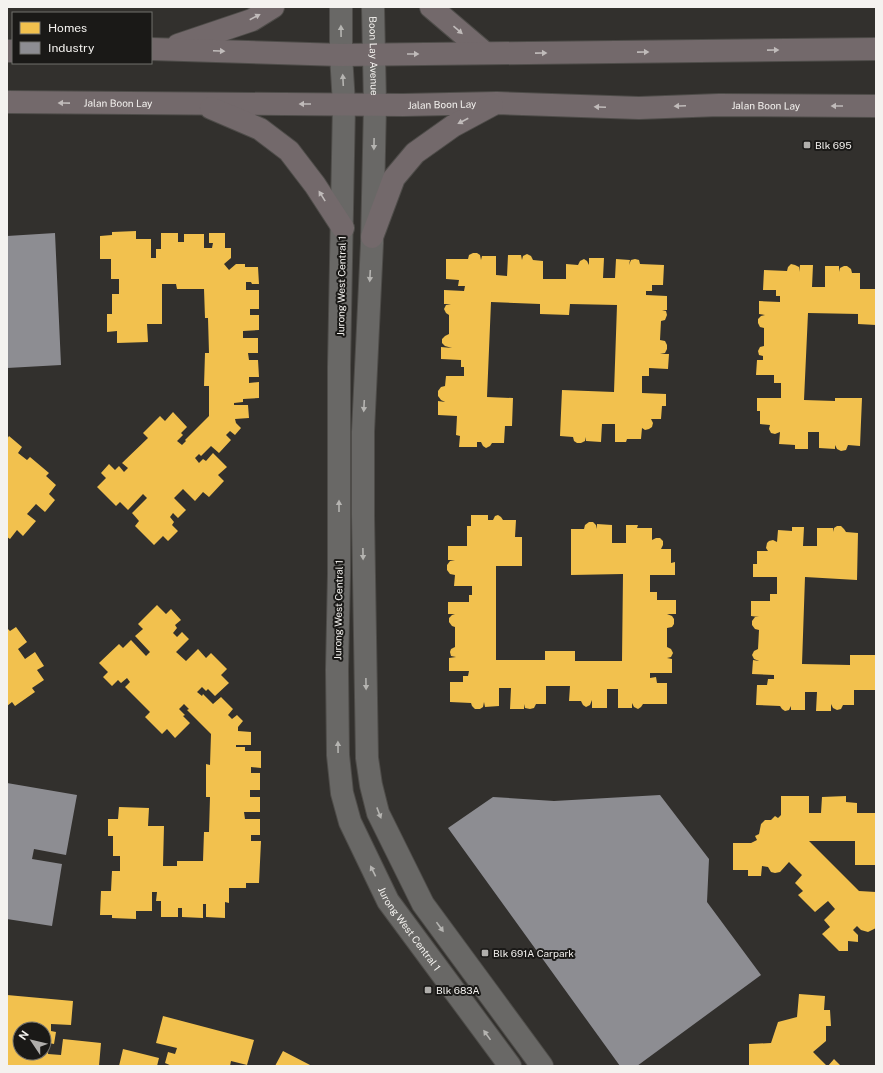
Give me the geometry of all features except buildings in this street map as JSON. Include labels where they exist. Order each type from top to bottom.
[{"type":"main road","points":[[158,49],[252,20],[273,7]]},
{"type":"main road","points":[[431,7],[485,53]]},
{"type":"main road","points":[[158,49],[341,55],[876,49]]},
{"type":"main road","name":"Jalan Boon Lay","points":[[7,102],[375,105],[497,103],[639,108],[719,105],[876,106]]},
{"type":"main road","points":[[372,237],[394,178],[415,153],[454,126],[497,103]]},
{"type":"main road","points":[[201,104],[260,129],[289,151],[315,185],[343,228]]},
{"type":"street","points":[[341,7],[341,55],[344,104]]},
{"type":"street","name":"Boon Lay Avenue","points":[[373,7],[375,105]]},
{"type":"street","name":"Jurong West Central 1","points":[[344,104],[343,228],[339,367],[339,573],[337,670],[338,755],[342,793],[350,822],[388,901],[510,1066]]},
{"type":"street","points":[[375,105],[372,237],[363,432],[367,758],[371,785],[378,813],[423,904],[542,1066]]},
{"type":"place","name":"Blk 695","points":[[807,145]]},
{"type":"place","name":"Blk 691A Carpark","points":[[485,953]]},
{"type":"place","name":"Blk 683A","points":[[428,990]]}]
